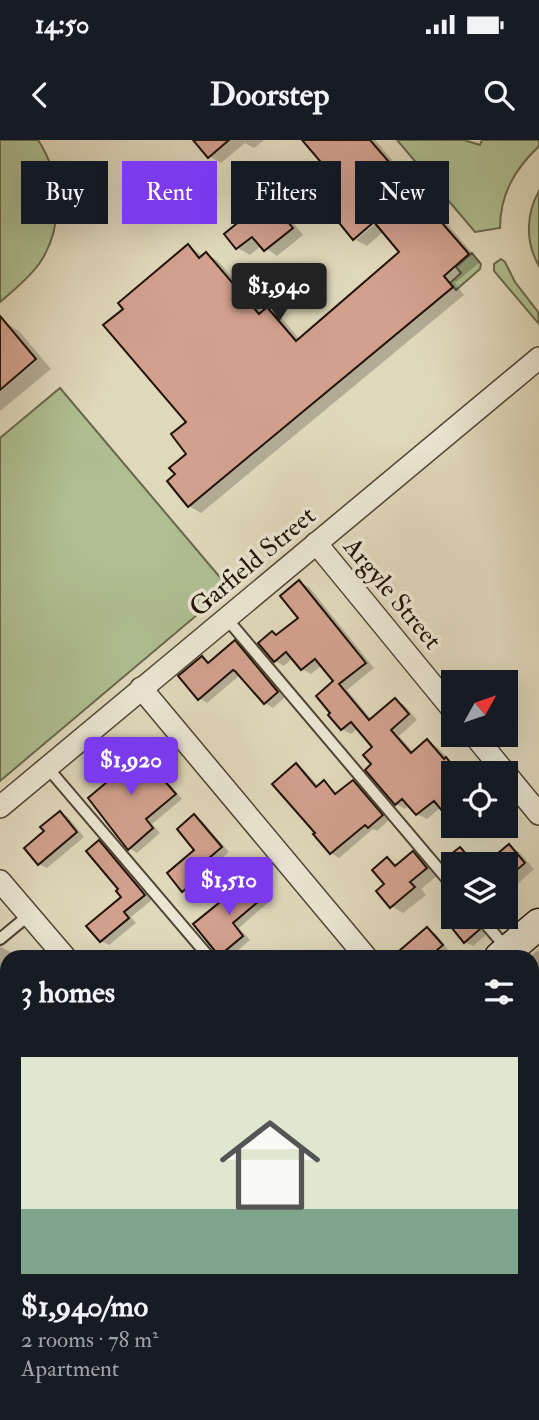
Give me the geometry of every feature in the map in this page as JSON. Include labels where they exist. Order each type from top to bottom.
[{"type":"street","name":"Garfield Street","points":[[0,807],[539,358]]},
{"type":"street","name":"Argyle Street","points":[[316,544],[441,695]]},
{"type":"street","points":[[141,688],[360,950]]},
{"type":"street","points":[[484,747],[495,761]]},
{"type":"street","points":[[518,789],[539,814]]},
{"type":"street","points":[[0,881],[59,950]]},
{"type":"street","points":[[509,950],[539,924]]},
{"type":"lane","points":[[227,619],[441,872]]},
{"type":"lane","points":[[47,767],[203,950]]},
{"type":"lane","points":[[0,939],[29,915]]},
{"type":"lane","points":[[488,929],[501,950]]},
{"type":"green space","points":[[0,140],[38,140],[49,161],[21,161],[21,224],[55,224],[53,234],[39,264],[0,302]]},
{"type":"green space","points":[[397,140],[464,140],[480,145],[482,140],[539,140],[539,146],[510,183],[503,204],[500,228],[475,232],[449,201],[449,161],[415,161]]},
{"type":"green space","points":[[539,191],[539,266],[531,247],[529,228]]},
{"type":"green space","points":[[472,253],[481,264],[480,269],[456,290],[450,283],[461,273],[456,267]]},
{"type":"green space","points":[[501,259],[538,312],[539,324],[494,271],[494,264]]},
{"type":"green space","points":[[60,388],[229,588],[0,781],[0,438]]},
{"type":"building","points":[[193,140],[229,140],[208,158]]},
{"type":"building","points":[[302,140],[370,140],[388,161],[355,161],[355,224],[372,224],[353,240],[340,224],[341,161],[320,161]]},
{"type":"building","points":[[236,224],[290,224],[293,228],[264,251],[252,237],[236,249],[224,234]]},
{"type":"building","points":[[376,224],[443,224],[469,254],[444,276],[453,287],[188,507],[167,481],[175,474],[169,468],[186,454],[171,434],[186,422],[103,325],[123,309],[118,303],[188,244],[199,258],[206,252],[259,314],[267,307],[296,341],[399,252]]},
{"type":"building","points":[[0,316],[36,359],[0,390]]},
{"type":"building","points":[[299,580],[366,663],[339,684],[369,720],[395,698],[409,714],[391,730],[411,753],[427,739],[444,759],[446,757],[449,761],[441,761],[441,809],[434,801],[416,815],[402,799],[395,805],[365,770],[371,764],[363,755],[372,747],[351,722],[341,730],[316,696],[333,681],[315,659],[301,670],[286,652],[274,662],[258,643],[272,631],[276,635],[298,618],[280,596]]},
{"type":"building","points":[[235,640],[278,692],[264,704],[233,670],[198,700],[178,676],[202,656],[208,663]]},
{"type":"building","points":[[135,747],[176,794],[146,819],[153,828],[128,850],[88,798],[107,782],[101,775]]},
{"type":"building","points":[[296,763],[316,787],[324,780],[335,794],[353,780],[383,815],[368,828],[365,825],[330,854],[272,784]]},
{"type":"building","points":[[60,811],[77,832],[38,865],[24,848],[44,831],[40,827]]},
{"type":"building","points":[[194,814],[222,847],[201,865],[206,872],[182,892],[167,873],[194,850],[177,829]]},
{"type":"building","points":[[99,840],[145,895],[124,912],[129,918],[100,942],[86,926],[121,897],[116,891],[118,889],[86,851]]},
{"type":"building","points":[[509,844],[516,852],[499,852]]},
{"type":"building","points":[[413,851],[427,868],[410,882],[415,887],[390,908],[376,891],[384,884],[372,870],[387,857],[395,866]]},
{"type":"building","points":[[518,855],[525,863],[518,869]]},
{"type":"building","points":[[251,877],[266,895],[233,923],[243,936],[226,950],[214,950],[193,924]]},
{"type":"building","points":[[427,927],[443,945],[437,950],[400,950]]},
{"type":"building","points":[[453,929],[480,929],[464,943]]}]
